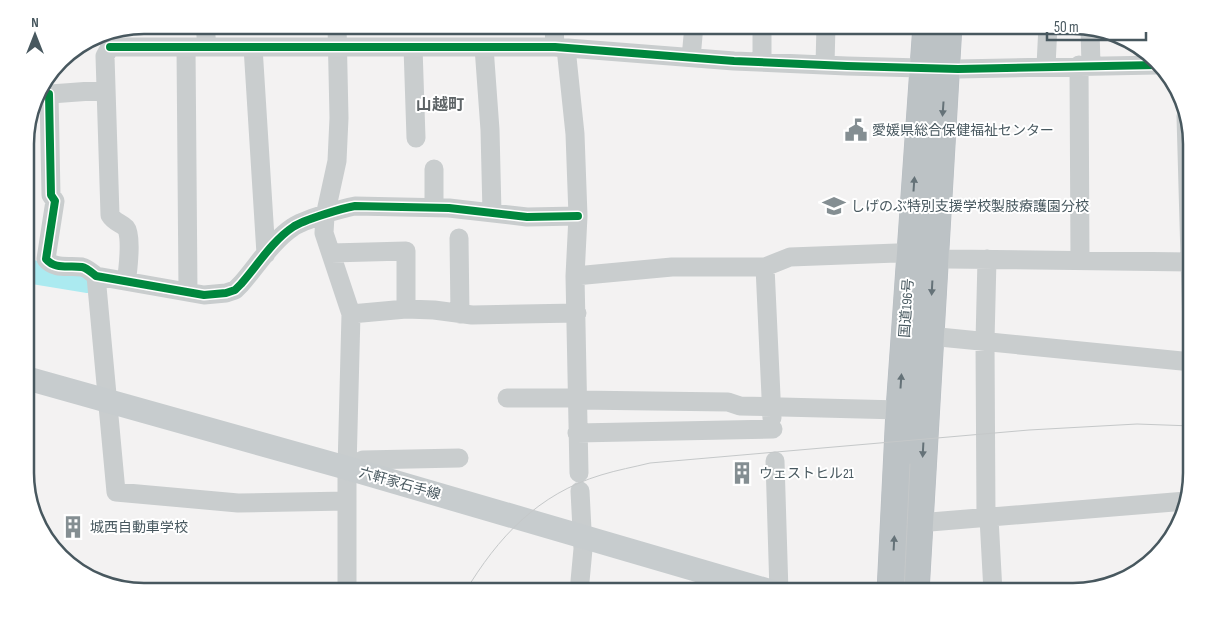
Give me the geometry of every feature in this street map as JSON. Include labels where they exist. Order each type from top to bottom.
[{"type":"highway","name":"国道196号","points":[[915,583],[918,523],[917,335],[934,68],[928,34]]},
{"type":"highway","name":"国道196号","points":[[934,68],[945,34]]},
{"type":"highway","name":"国道196号","points":[[892,583],[900,410],[917,335]]},
{"type":"main road","name":"六軒家石手線","points":[[34,381],[109,408],[347,484],[739,583]]},
{"type":"main road","name":"六軒家石手線","points":[[34,392],[109,408]]},
{"type":"main road","name":"六軒家石手線","points":[[582,542],[704,583]]},
{"type":"street","points":[[205,34],[206,47]]},
{"type":"street","points":[[337,34],[339,118],[337,161],[325,216],[324,233],[351,314],[347,583]]},
{"type":"street","points":[[556,34],[575,134],[578,216],[574,276],[577,313],[577,399],[582,542],[580,583]]},
{"type":"street","points":[[691,58],[693,34]]},
{"type":"street","points":[[762,34],[762,62]]},
{"type":"street","points":[[825,64],[826,34]]},
{"type":"street","points":[[1046,66],[1048,34]]},
{"type":"street","points":[[1080,260],[1085,65],[1089,35]]},
{"type":"street","points":[[116,37],[186,47],[560,47],[762,62],[934,68],[1150,65]]},
{"type":"street","points":[[108,40],[105,56],[110,215],[114,221],[125,227],[128,232],[126,281]]},
{"type":"street","points":[[186,47],[188,292]]},
{"type":"street","points":[[253,47],[266,254]]},
{"type":"street","points":[[413,47],[416,138]]},
{"type":"street","points":[[484,47],[490,130],[492,213]]},
{"type":"street","points":[[45,95],[106,90]]},
{"type":"street","points":[[43,101],[51,195],[54,201],[46,259],[58,266],[84,267],[96,276],[217,296],[235,290],[266,254],[294,226],[341,209],[355,206],[434,208],[527,217],[578,216]]},
{"type":"street","points":[[434,169],[434,208]]},
{"type":"street","points":[[459,238],[460,314]]},
{"type":"street","points":[[331,253],[406,251],[406,309]]},
{"type":"street","points":[[574,276],[672,267],[765,267],[790,257],[922,255],[986,259],[1183,262]]},
{"type":"street","points":[[986,259],[984,340],[988,518],[992,583]]},
{"type":"street","points":[[578,434],[773,436],[765,267]]},
{"type":"street","points":[[96,276],[116,492],[238,503],[347,484],[363,460],[459,458]]},
{"type":"street","points":[[351,314],[406,309],[460,314],[577,313]]},
{"type":"street","points":[[917,335],[984,340],[1183,361]]},
{"type":"street","points":[[507,398],[728,402],[740,406],[900,410]]},
{"type":"street","points":[[775,461],[778,583]]},
{"type":"street","points":[[918,523],[1179,502]]},
{"type":"waterway","points":[[34,272],[87,281]]},
{"type":"tram line","points":[[471,583],[491,553],[506,536],[539,506],[578,483],[607,473],[650,463],[1029,430],[1137,424],[1183,426]]},
{"type":"tram line","points":[[904,583],[910,464]]},
{"type":"cycle path","points":[[110,47],[555,47],[734,61],[847,66],[958,69],[1150,65]]},
{"type":"cycle path","points":[[49,94],[51,195],[55,201],[46,259],[58,266],[84,268],[96,276],[204,295],[226,293],[235,290],[272,246],[293,227],[314,218],[355,206],[449,208],[527,217],[578,216]]},
{"type":"place","name":"愛媛県総合保健福祉センター","points":[[856,130]]},
{"type":"place","name":"しげのぶ特別支援学校製肢療護園分校","points":[[834,206]]},
{"type":"place","name":"ウェストヒル21","points":[[742,473]]},
{"type":"place","name":"城西自動車学校","points":[[73,527]]},
{"type":"district","name":"山越町","points":[[440,104]]}]
